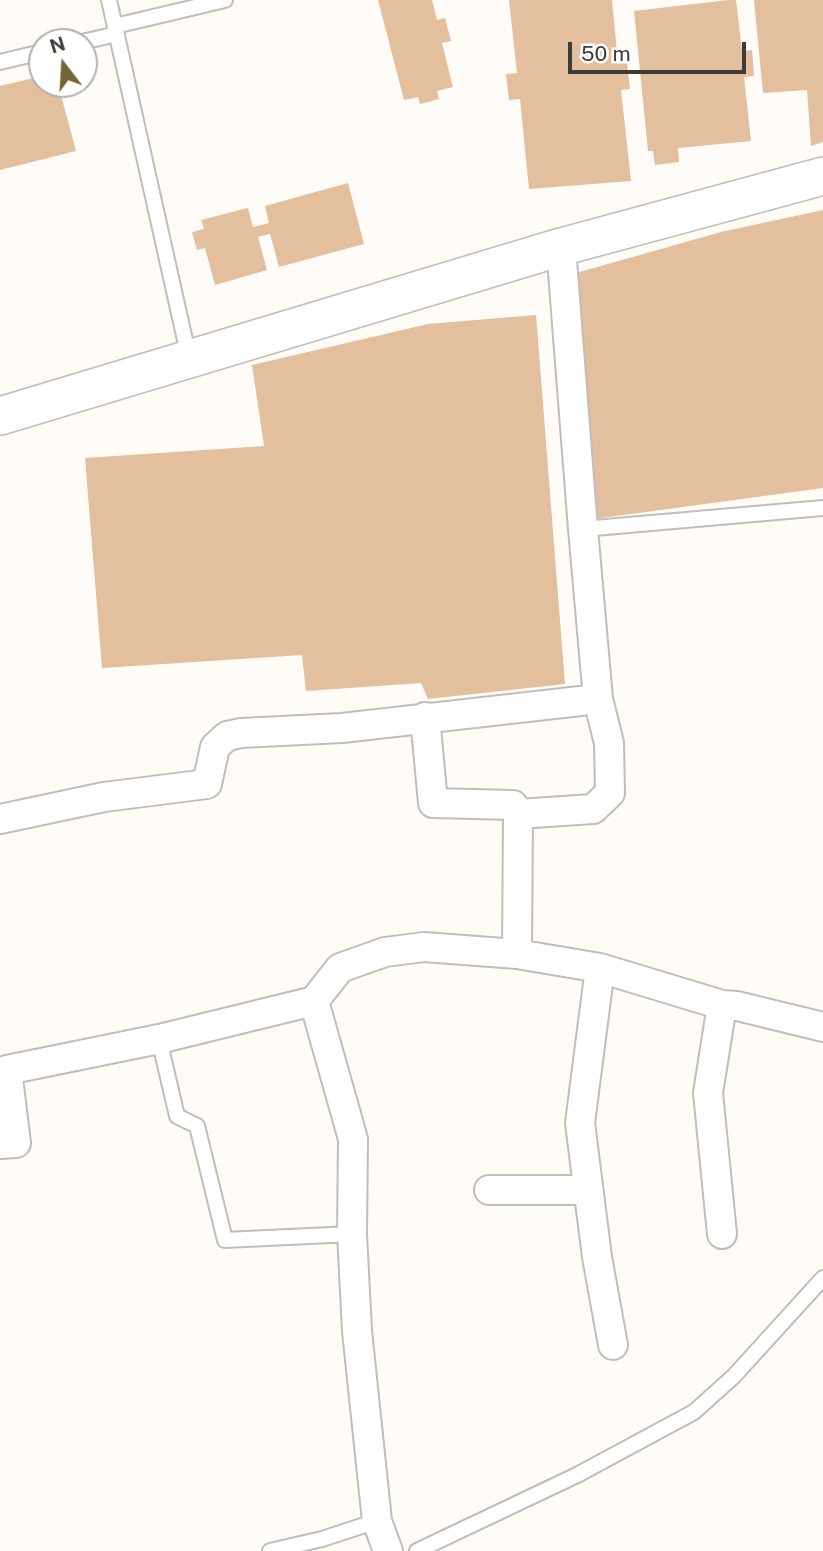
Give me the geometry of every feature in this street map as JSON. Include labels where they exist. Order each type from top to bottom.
[{"type":"street","points":[[0,416],[561,247],[823,176]]},
{"type":"street","points":[[518,814],[593,809],[610,793],[609,743],[598,699],[561,247]]},
{"type":"street","points":[[0,818],[104,797],[207,784],[215,747],[227,736],[241,733],[342,728],[598,699]]},
{"type":"street","points":[[425,717],[433,803],[513,805],[518,814],[517,954]]},
{"type":"street","points":[[0,1144],[16,1143],[4,1058],[159,1039],[314,1001],[341,968],[385,952],[424,947],[517,954],[600,968],[722,1006],[737,1006],[823,1027]]},
{"type":"street","points":[[600,968],[580,1123],[597,1257],[613,1345]]},
{"type":"street","points":[[314,1001],[353,1139],[352,1234],[357,1331],[377,1521],[388,1551]]},
{"type":"street","points":[[722,1006],[708,1093],[722,1234]]},
{"type":"street","points":[[489,1190],[589,1190]]},
{"type":"lane","points":[[109,0],[190,359]]},
{"type":"lane","points":[[98,36],[225,0]]},
{"type":"lane","points":[[0,62],[28,55]]},
{"type":"lane","points":[[583,529],[823,508]]},
{"type":"lane","points":[[159,1039],[177,1116],[197,1126],[225,1240],[352,1234]]},
{"type":"lane","points":[[417,1551],[577,1475],[694,1412],[734,1376],[823,1278]]},
{"type":"lane","points":[[270,1551],[322,1539],[377,1521]]},
{"type":"building","points":[[378,0],[432,0],[437,20],[445,18],[451,41],[442,43],[453,87],[437,91],[439,99],[420,104],[418,97],[404,100]]},
{"type":"building","points":[[509,0],[612,0],[618,63],[627,62],[630,89],[621,90],[631,181],[529,189],[520,99],[509,100],[506,74],[517,73]]},
{"type":"building","points":[[736,0],[742,51],[752,50],[754,76],[744,77],[751,141],[678,148],[679,162],[655,165],[653,151],[648,151],[634,11]]},
{"type":"building","points":[[754,0],[823,0],[823,142],[811,146],[807,90],[763,93]]},
{"type":"building","points":[[28,79],[28,98],[62,98],[76,151],[0,170],[0,86]]},
{"type":"building","points":[[348,183],[364,244],[279,267],[270,234],[258,237],[267,270],[215,285],[205,248],[197,250],[192,232],[204,229],[201,220],[248,208],[253,227],[269,223],[265,206]]},
{"type":"building","points":[[823,210],[823,488],[594,519],[576,273],[721,232]]},
{"type":"building","points":[[536,315],[565,684],[428,699],[421,683],[306,691],[302,655],[102,668],[85,458],[264,446],[252,365],[428,324]]}]
